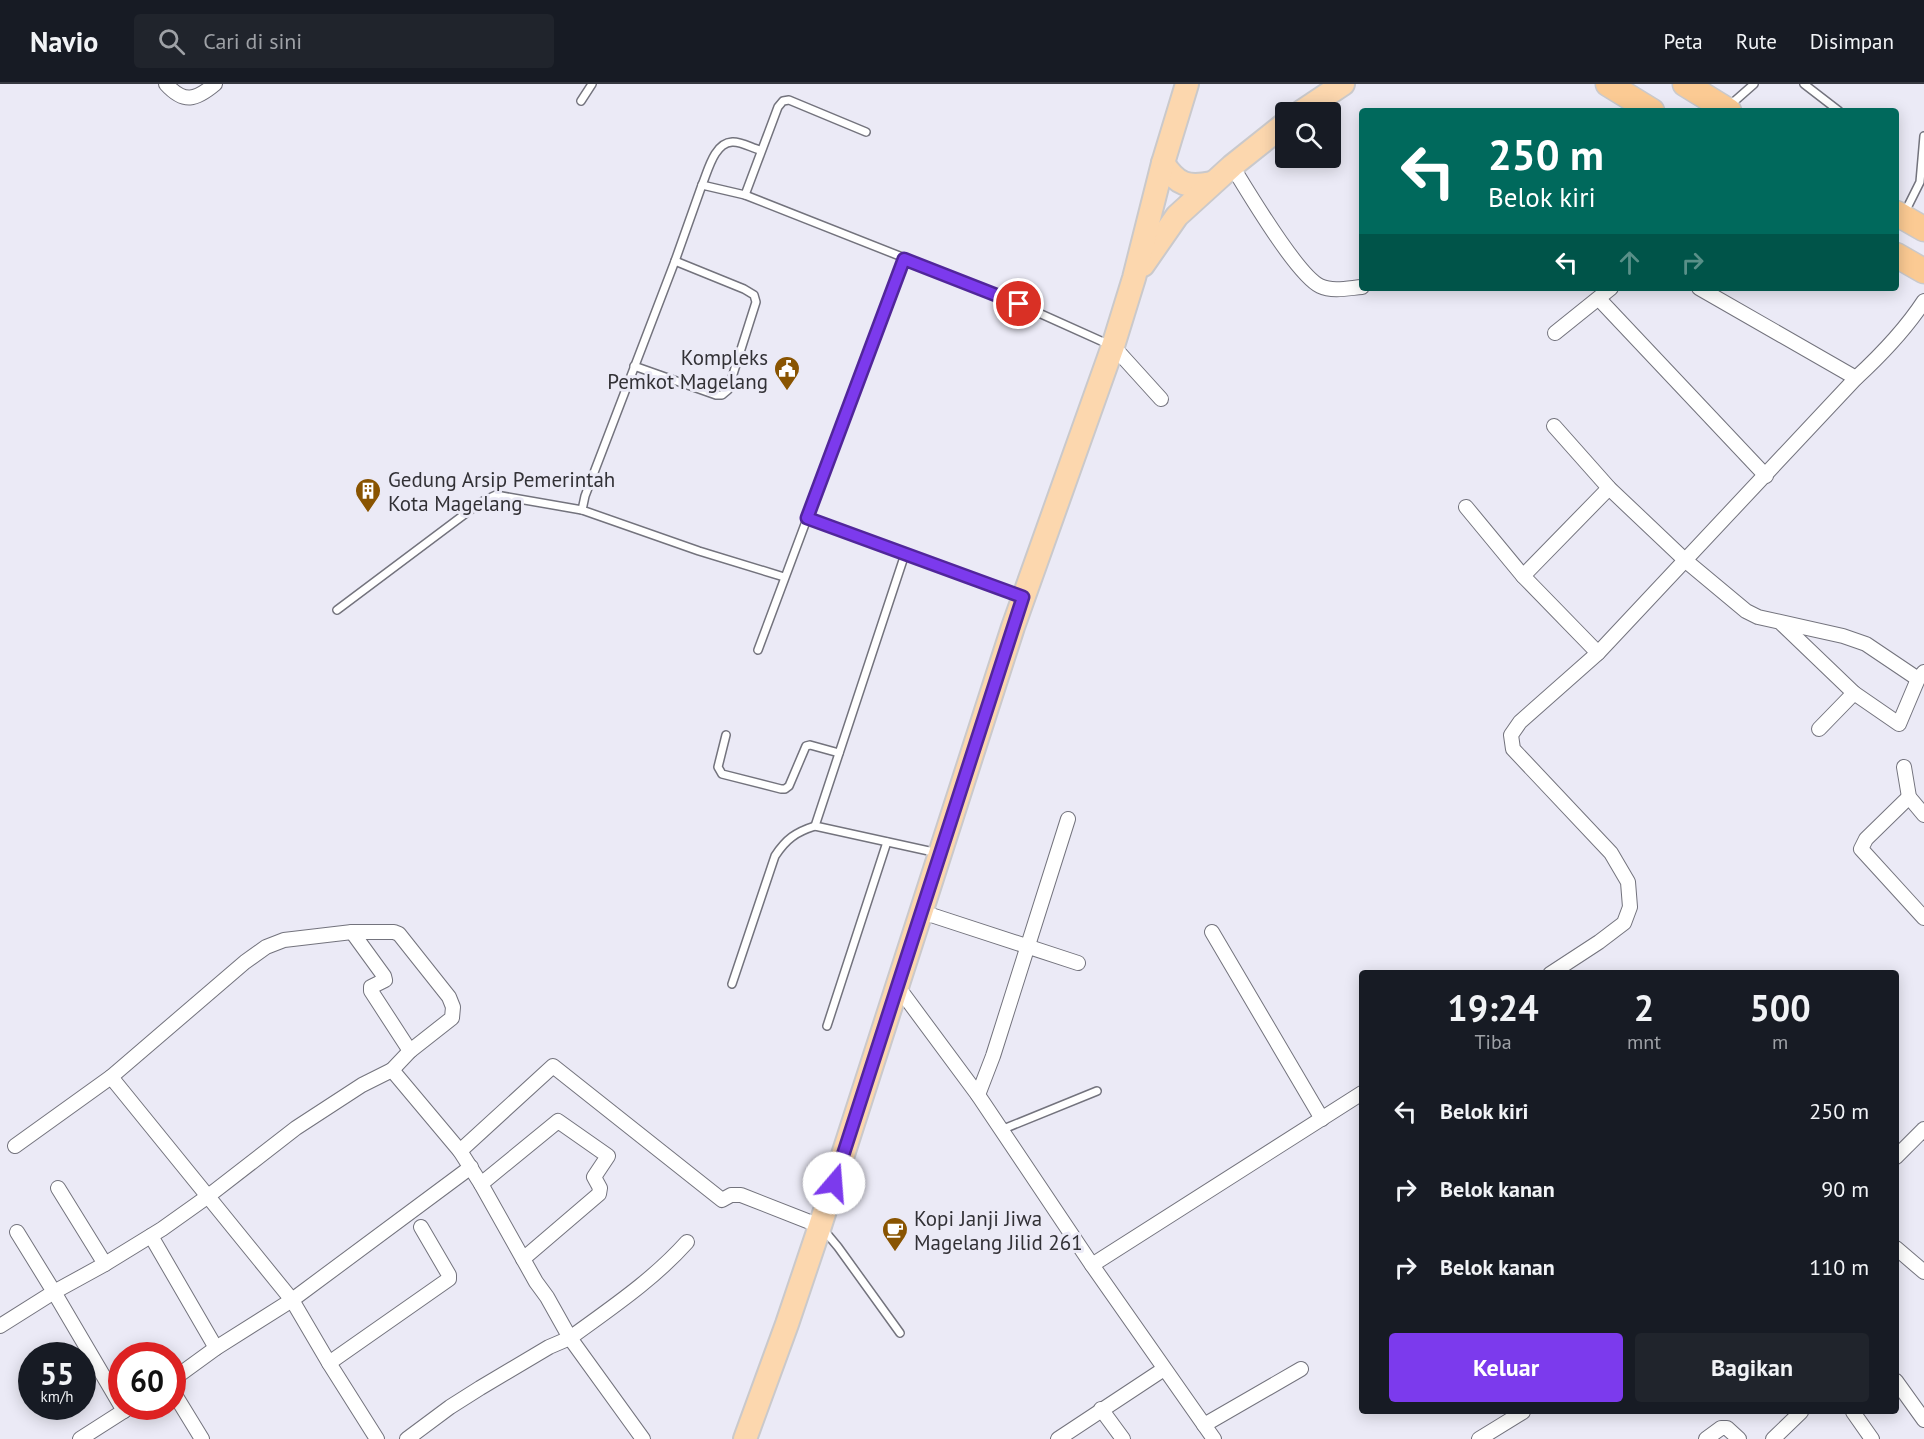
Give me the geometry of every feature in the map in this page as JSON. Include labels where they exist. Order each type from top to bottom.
[{"type":"highway","points":[[1608,84],[1636,107]]},
{"type":"highway","points":[[1685,84],[1724,108]]},
{"type":"highway","points":[[1899,214],[1924,230]]},
{"type":"highway","points":[[1899,257],[1924,271]]},
{"type":"main road","points":[[745,1439],[788,1324],[1023,597],[1113,346],[1134,278],[1162,163],[1187,84]]},
{"type":"main road","points":[[1316,102],[1343,84]]},
{"type":"main road","points":[[1134,278],[1177,216],[1212,183],[1275,132]]},
{"type":"main road","points":[[1162,163],[1173,177],[1185,184],[1212,183]]},
{"type":"street","points":[[166,84],[172,91],[185,98],[195,98],[215,84]]},
{"type":"street","points":[[1232,166],[1293,258],[1311,280],[1321,287],[1331,289],[1359,287]]},
{"type":"street","points":[[1555,333],[1608,291]]},
{"type":"street","points":[[1704,291],[1856,378]]},
{"type":"street","points":[[1599,299],[1766,476]]},
{"type":"street","points":[[1556,970],[1624,923],[1630,907],[1628,882],[1611,853],[1519,756],[1511,744],[1511,735],[1531,711],[1598,653],[1686,561],[1856,378],[1900,334],[1924,301]]},
{"type":"street","points":[[1113,346],[1161,399]]},
{"type":"street","points":[[1554,426],[1609,488],[1686,561],[1746,611],[1758,617],[1843,636],[1866,644],[1921,676],[1899,724],[1854,693],[1787,624]]},
{"type":"street","points":[[1524,576],[1609,488]]},
{"type":"street","points":[[1466,507],[1524,576],[1598,653]]},
{"type":"street","points":[[1819,729],[1854,693]]},
{"type":"street","points":[[1904,766],[1909,797],[1924,814]]},
{"type":"street","points":[[1909,797],[1866,839],[1861,849],[1924,918]]},
{"type":"street","points":[[978,1095],[1029,947],[1068,819]]},
{"type":"street","points":[[922,912],[1077,963]]},
{"type":"street","points":[[352,932],[385,978],[371,987],[371,991],[410,1051]]},
{"type":"street","points":[[0,1326],[151,1236],[207,1197],[296,1128],[362,1085],[392,1070],[410,1051],[452,1018],[453,1007],[449,997],[399,934],[394,932],[352,932],[284,940],[266,947],[245,962],[111,1077],[15,1146]]},
{"type":"street","points":[[1212,932],[1322,1119]]},
{"type":"street","points":[[898,987],[978,1095],[1000,1131],[1214,1439]]},
{"type":"street","points":[[460,1151],[553,1066],[722,1200],[731,1195],[741,1195],[820,1226]]},
{"type":"street","points":[[392,1070],[471,1167],[570,1338],[643,1439]]},
{"type":"street","points":[[111,1077],[292,1300],[328,1363],[377,1439]]},
{"type":"street","points":[[1092,1265],[1359,1096]]},
{"type":"street","points":[[482,1184],[558,1120],[608,1156],[594,1178],[600,1188],[599,1194],[523,1258]]},
{"type":"street","points":[[1899,1155],[1924,1129]]},
{"type":"street","points":[[186,1370],[292,1300],[471,1167]]},
{"type":"street","points":[[58,1188],[105,1264]]},
{"type":"street","points":[[328,1363],[449,1279],[447,1271],[421,1227]]},
{"type":"street","points":[[17,1232],[108,1379]]},
{"type":"street","points":[[151,1236],[216,1348]]},
{"type":"street","points":[[407,1439],[480,1388],[549,1347],[570,1338],[647,1281],[687,1242]]},
{"type":"street","points":[[1899,1251],[1924,1272]]},
{"type":"street","points":[[1204,1425],[1301,1368]]},
{"type":"street","points":[[1058,1439],[1164,1369]]},
{"type":"street","points":[[1899,1385],[1924,1420]]},
{"type":"street","points":[[1101,1409],[1123,1439]]},
{"type":"street","points":[[186,1413],[202,1439]]},
{"type":"street","points":[[1479,1439],[1520,1414]]},
{"type":"street","points":[[1773,1439],[1799,1414]]},
{"type":"street","points":[[1854,1414],[1872,1439]]},
{"type":"street","points":[[80,1439],[110,1420]]},
{"type":"street","points":[[1706,1439],[1721,1428],[1727,1428],[1739,1439]]},
{"type":"lane","points":[[581,101],[592,84]]},
{"type":"lane","points":[[1729,108],[1754,84]]},
{"type":"lane","points":[[1804,84],[1835,108]]},
{"type":"lane","points":[[745,195],[778,107],[785,100],[866,132]]},
{"type":"lane","points":[[1899,214],[1920,182],[1924,136]]},
{"type":"lane","points":[[582,510],[585,496],[715,156],[724,144],[733,141],[760,150]]},
{"type":"lane","points":[[702,185],[745,195],[1011,301],[1113,346]]},
{"type":"lane","points":[[758,650],[904,259]]},
{"type":"lane","points":[[634,366],[716,395],[722,395],[728,390],[756,302],[754,295],[675,261]]},
{"type":"lane","points":[[338,610],[480,502],[496,495],[582,510],[699,551],[784,577]]},
{"type":"lane","points":[[807,518],[1023,597]]},
{"type":"lane","points":[[815,826],[906,554]]},
{"type":"lane","points":[[726,735],[719,771],[728,776],[781,789],[789,786],[806,746],[810,745],[839,753]]},
{"type":"lane","points":[[732,984],[775,856],[782,845],[797,831],[815,826],[941,854]]},
{"type":"lane","points":[[827,1026],[887,842]]},
{"type":"lane","points":[[1000,1131],[1097,1091]]},
{"type":"lane","points":[[820,1226],[838,1247],[900,1333]]},
{"type":"place","name":"Kompleks Pemkot Magelang","points":[[787,392]]},
{"type":"place","name":"Gedung Arsip Pemerintah Kota Magelang","points":[[368,514]]},
{"type":"place","name":"Kopi Janji Jiwa Magelang Jilid 261","points":[[895,1253]]},
{"type":"route","points":[[834,1183],[1023,597],[807,518],[904,259],[1019,304]]}]
